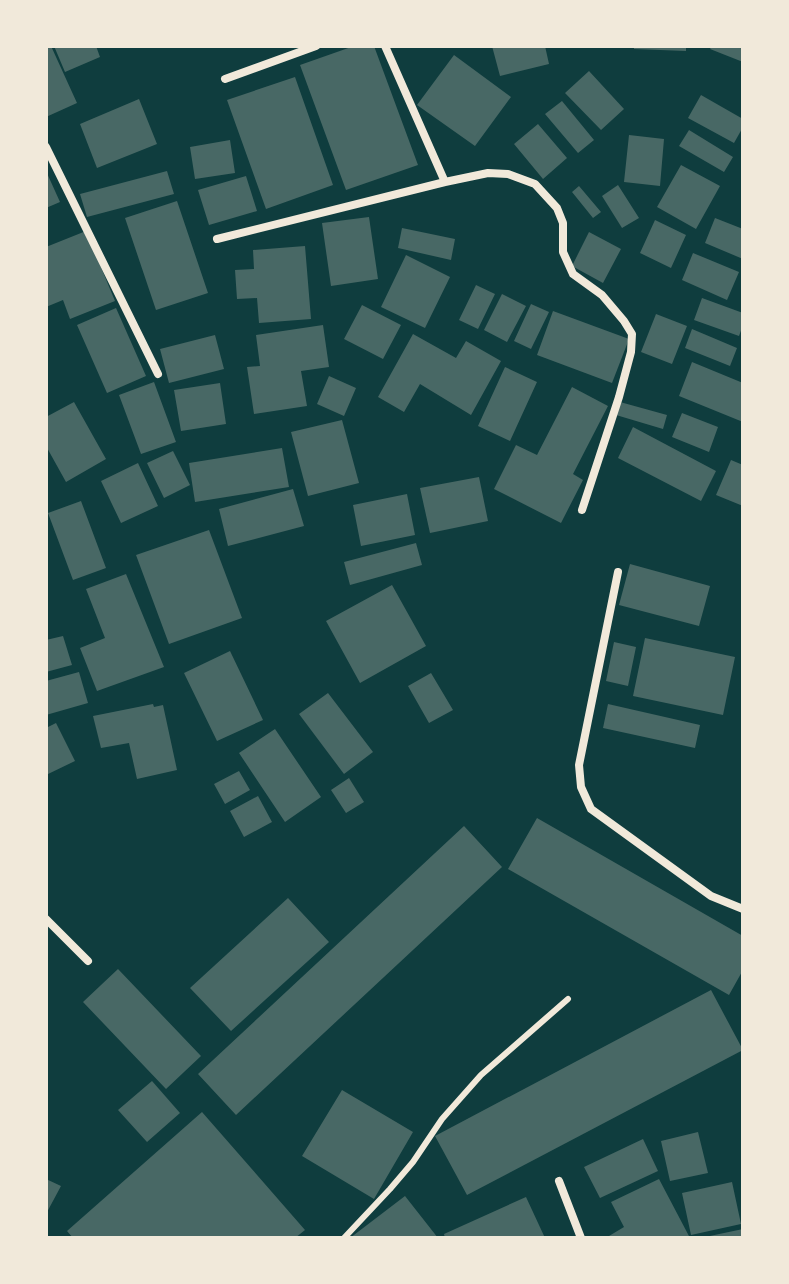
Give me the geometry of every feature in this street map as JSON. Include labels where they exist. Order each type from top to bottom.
[{"type":"street","points":[[225,79],[316,46]]},
{"type":"street","points":[[385,46],[445,182]]},
{"type":"street","points":[[46,147],[158,374]]},
{"type":"street","points":[[217,239],[488,173],[508,174],[535,184],[557,208],[563,223],[563,252],[573,274],[602,295],[632,334],[631,352],[619,397],[582,510]]},
{"type":"street","points":[[618,572],[579,765],[581,787],[591,809],[711,896],[743,909]]},
{"type":"street","points":[[46,919],[88,961]]},
{"type":"street","points":[[559,1181],[581,1238]]},
{"type":"lane","points":[[344,1238],[398,1180],[442,1119],[481,1075],[568,999]]},
{"type":"building","points":[[46,46],[51,46],[77,103],[46,117]]},
{"type":"building","points":[[54,46],[96,46],[100,57],[65,72]]},
{"type":"building","points":[[354,46],[374,46],[418,165],[346,190],[300,65]]},
{"type":"building","points":[[492,46],[545,46],[549,64],[500,76]]},
{"type":"building","points":[[634,46],[686,46],[686,51],[634,49]]},
{"type":"building","points":[[712,46],[743,46],[743,62],[710,49]]},
{"type":"building","points":[[454,55],[511,97],[475,146],[417,105]]},
{"type":"building","points":[[589,71],[624,109],[601,130],[565,93]]},
{"type":"building","points":[[295,77],[333,185],[266,209],[227,100]]},
{"type":"building","points":[[701,95],[743,119],[743,127],[734,143],[688,118]]},
{"type":"building","points":[[139,99],[157,144],[97,168],[80,124]]},
{"type":"building","points":[[562,101],[594,140],[578,153],[545,114]]},
{"type":"building","points":[[538,124],[567,158],[543,179],[514,144]]},
{"type":"building","points":[[689,130],[733,157],[724,172],[679,146]]},
{"type":"building","points":[[629,135],[664,139],[660,186],[624,182]]},
{"type":"building","points":[[230,140],[235,173],[195,179],[190,147]]},
{"type":"building","points":[[681,165],[720,186],[696,229],[657,207]]},
{"type":"building","points":[[46,171],[60,202],[46,208]]},
{"type":"building","points":[[167,171],[174,194],[87,217],[80,194]]},
{"type":"building","points":[[246,176],[257,211],[209,225],[198,190]]},
{"type":"building","points":[[618,185],[639,218],[622,228],[602,196]]},
{"type":"building","points":[[579,186],[601,212],[593,218],[572,192]]},
{"type":"building","points":[[177,201],[208,293],[156,310],[125,218]]},
{"type":"building","points":[[369,217],[378,279],[331,286],[322,223]]},
{"type":"building","points":[[715,218],[743,229],[743,259],[705,243]]},
{"type":"building","points":[[655,220],[686,235],[671,268],[640,253]]},
{"type":"building","points":[[402,228],[455,239],[451,260],[398,248]]},
{"type":"building","points":[[86,231],[115,301],[70,319],[63,300],[46,307],[46,247]]},
{"type":"building","points":[[589,232],[621,249],[603,283],[572,266]]},
{"type":"building","points":[[305,246],[311,319],[259,323],[257,298],[237,299],[235,270],[254,269],[253,250]]},
{"type":"building","points":[[693,253],[739,272],[727,300],[682,280]]},
{"type":"building","points":[[406,255],[450,277],[425,328],[381,307]]},
{"type":"building","points":[[476,285],[495,294],[478,329],[459,320]]},
{"type":"building","points":[[502,294],[526,306],[507,342],[484,330]]},
{"type":"building","points":[[702,298],[743,313],[739,336],[694,320]]},
{"type":"building","points":[[531,304],[549,312],[531,349],[514,341]]},
{"type":"building","points":[[362,305],[401,325],[383,359],[344,339]]},
{"type":"building","points":[[116,308],[146,376],[107,393],[77,325]]},
{"type":"building","points":[[553,311],[629,339],[612,383],[537,355]]},
{"type":"building","points":[[656,314],[687,326],[672,364],[641,352]]},
{"type":"building","points":[[323,325],[329,367],[301,371],[307,406],[254,414],[247,367],[260,366],[256,335]]},
{"type":"building","points":[[692,329],[737,348],[730,366],[685,348]]},
{"type":"building","points":[[413,334],[456,358],[466,341],[501,361],[471,415],[420,384],[404,412],[378,397]]},
{"type":"building","points":[[215,335],[224,369],[169,383],[160,349]]},
{"type":"building","points":[[692,362],[743,383],[743,422],[679,396]]},
{"type":"building","points":[[505,367],[537,382],[510,441],[478,426]]},
{"type":"building","points":[[329,376],[356,388],[344,416],[317,404]]},
{"type":"building","points":[[154,382],[176,442],[141,454],[119,395]]},
{"type":"building","points":[[220,383],[226,424],[181,431],[174,390]]},
{"type":"building","points":[[572,387],[608,406],[573,474],[583,480],[561,523],[494,489],[516,445],[537,455]]},
{"type":"building","points":[[74,402],[106,459],[66,482],[46,446],[46,417]]},
{"type":"building","points":[[620,402],[667,415],[663,429],[616,415]]},
{"type":"building","points":[[682,413],[718,427],[709,452],[672,437]]},
{"type":"building","points":[[342,420],[359,483],[308,496],[291,432]]},
{"type":"building","points":[[633,427],[716,471],[701,501],[618,458]]},
{"type":"building","points":[[282,448],[289,487],[195,502],[189,463]]},
{"type":"building","points":[[173,451],[190,485],[164,498],[147,463]]},
{"type":"building","points":[[731,460],[743,465],[743,506],[716,495]]},
{"type":"building","points":[[138,463],[158,506],[121,523],[101,481]]},
{"type":"building","points":[[479,477],[488,521],[430,533],[420,488]]},
{"type":"building","points":[[293,489],[304,526],[228,546],[219,509]]},
{"type":"building","points":[[407,494],[415,535],[361,546],[353,505]]},
{"type":"building","points":[[81,501],[106,568],[73,580],[48,513]]},
{"type":"building","points":[[209,530],[242,618],[169,644],[136,555]]},
{"type":"building","points":[[416,543],[422,565],[350,585],[344,562]]},
{"type":"building","points":[[630,564],[710,586],[699,626],[619,605]]},
{"type":"building","points":[[126,574],[164,667],[97,691],[80,648],[105,638],[86,589]]},
{"type":"building","points":[[392,585],[426,646],[360,683],[326,621]]},
{"type":"building","points":[[63,636],[72,665],[46,672],[46,640]]},
{"type":"building","points":[[645,638],[735,657],[723,715],[633,696]]},
{"type":"building","points":[[614,642],[636,647],[628,686],[606,681]]},
{"type":"building","points":[[230,651],[263,720],[217,741],[184,673]]},
{"type":"building","points":[[79,672],[88,703],[46,715],[46,681]]},
{"type":"building","points":[[431,673],[453,710],[429,723],[408,686]]},
{"type":"building","points":[[328,693],[373,752],[344,774],[299,714]]},
{"type":"building","points":[[153,704],[154,707],[163,705],[177,770],[137,779],[129,743],[101,748],[93,716]]},
{"type":"building","points":[[608,704],[700,725],[695,748],[603,728]]},
{"type":"building","points":[[56,723],[75,761],[46,775],[46,728]]},
{"type":"building","points":[[275,729],[321,797],[285,822],[239,753]]},
{"type":"building","points":[[239,771],[250,790],[225,804],[214,784]]},
{"type":"building","points":[[349,778],[364,802],[346,813],[331,790]]},
{"type":"building","points":[[258,796],[272,822],[244,837],[230,811]]},
{"type":"building","points":[[537,818],[743,936],[743,970],[729,995],[508,869]]},
{"type":"building","points":[[464,826],[502,867],[236,1115],[198,1074]]},
{"type":"building","points":[[288,898],[329,942],[231,1031],[190,988]]},
{"type":"building","points":[[118,969],[201,1056],[166,1089],[83,1002]]},
{"type":"building","points":[[711,990],[743,1050],[467,1195],[435,1136]]},
{"type":"building","points":[[152,1081],[180,1113],[147,1142],[118,1110]]},
{"type":"building","points":[[342,1090],[413,1132],[374,1199],[302,1156]]},
{"type":"building","points":[[202,1112],[305,1230],[295,1238],[73,1238],[67,1231]]},
{"type":"building","points":[[698,1132],[708,1173],[670,1181],[661,1141]]},
{"type":"building","points":[[643,1139],[658,1171],[600,1198],[584,1167]]},
{"type":"building","points":[[46,1179],[61,1186],[46,1214]]},
{"type":"building","points":[[659,1179],[690,1238],[610,1238],[624,1227],[611,1202]]},
{"type":"building","points":[[732,1182],[741,1224],[691,1235],[682,1193]]},
{"type":"building","points":[[405,1196],[438,1238],[350,1238]]},
{"type":"building","points":[[526,1197],[545,1238],[445,1238],[444,1234]]},
{"type":"building","points":[[743,1229],[743,1238],[705,1238],[705,1237]]}]
